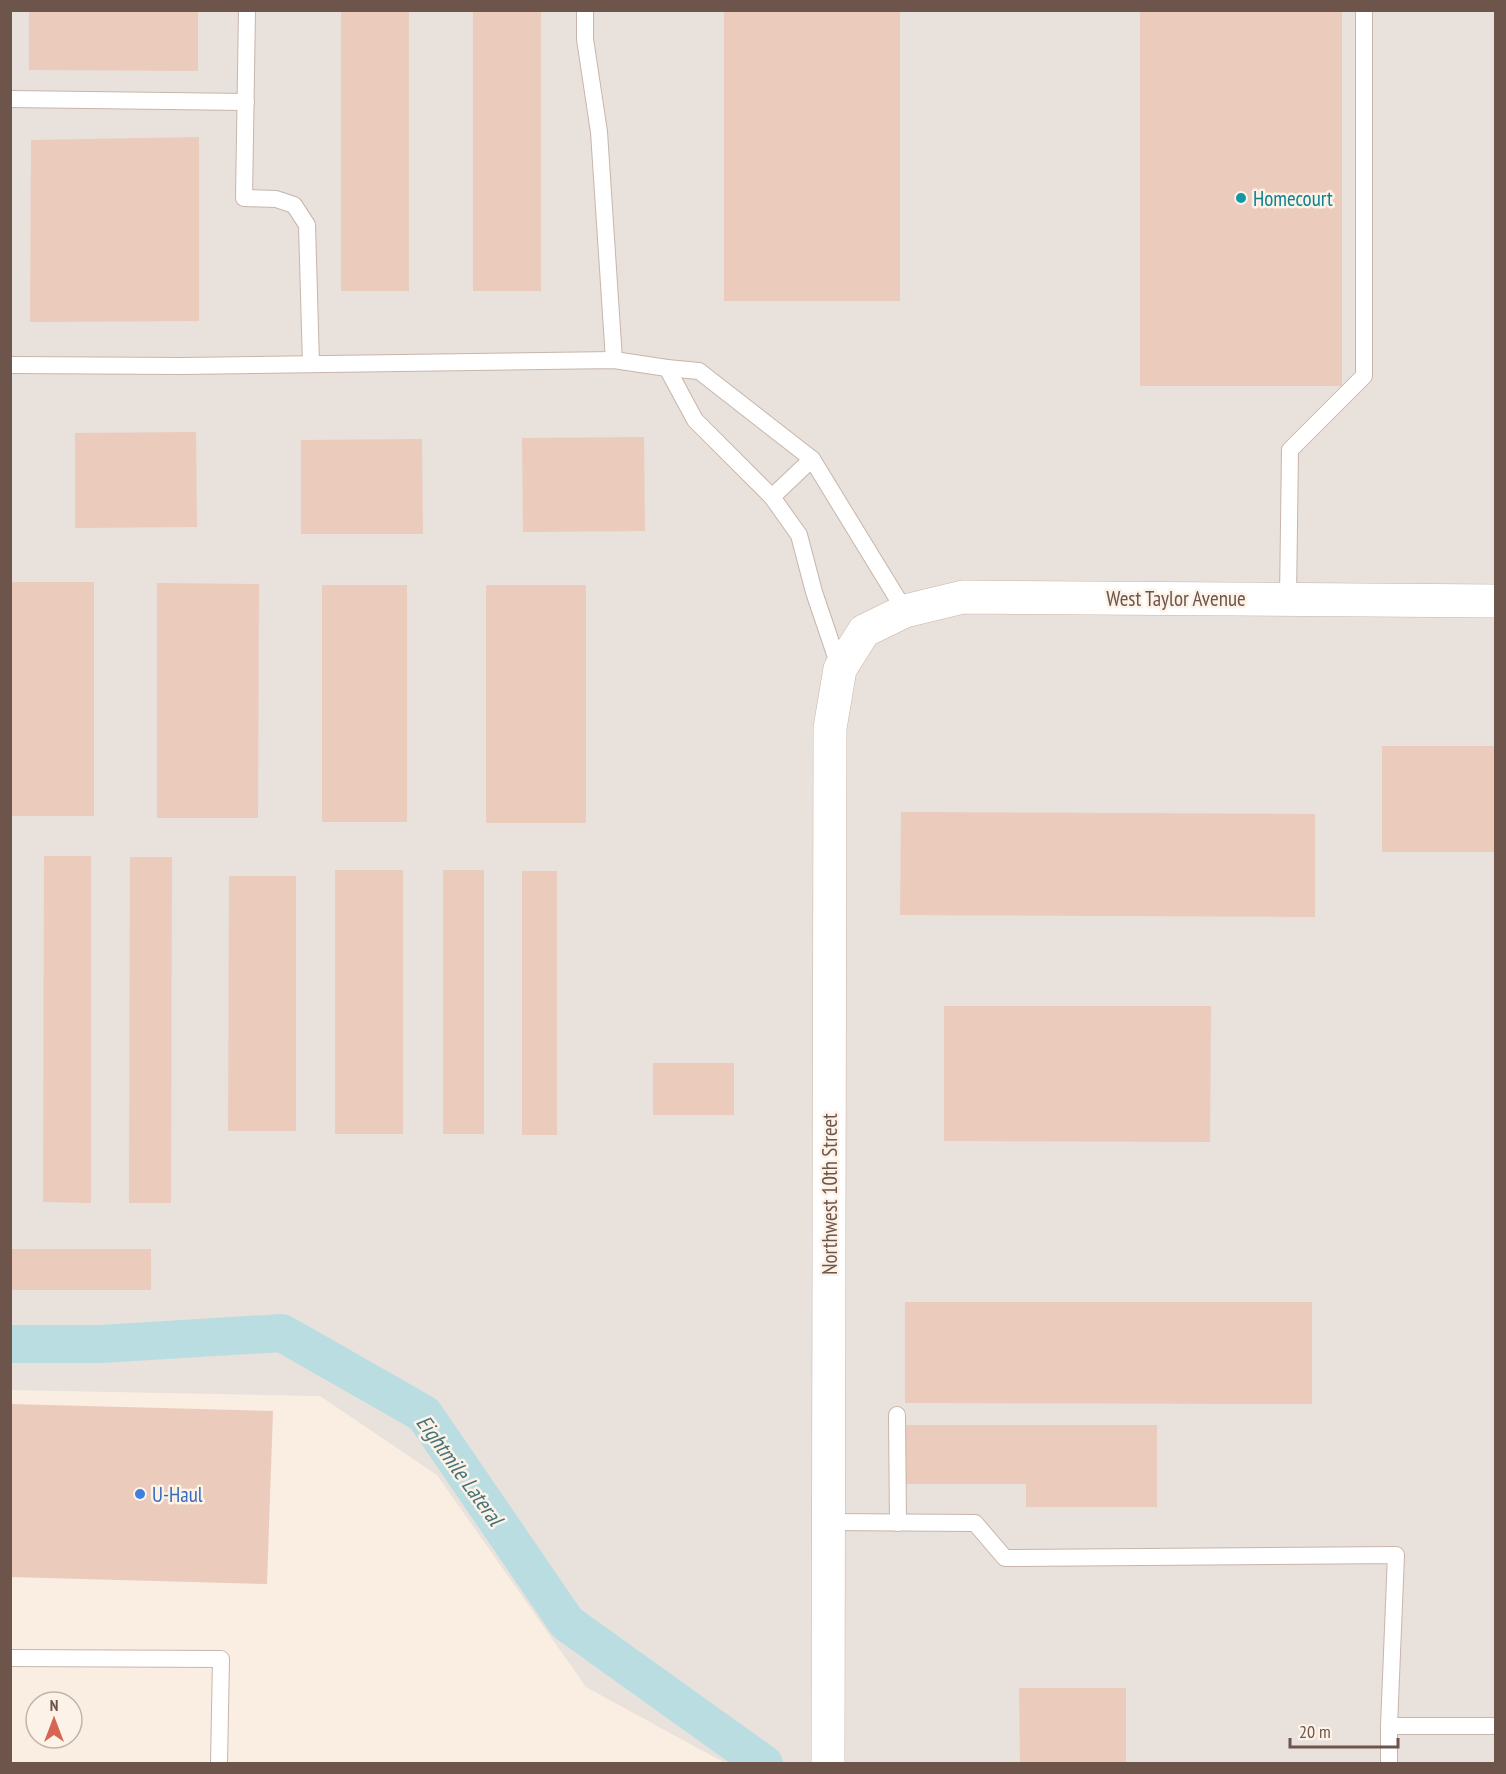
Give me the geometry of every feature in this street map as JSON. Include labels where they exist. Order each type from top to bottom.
[{"type":"street","name":"West Taylor Avenue","points":[[864,631],[905,611],[963,597],[1496,601]]},
{"type":"street","name":"Northwest 10th Street","points":[[828,1764],[830,728],[840,669],[864,631]]},
{"type":"lane","points":[[247,10],[244,198],[276,200],[294,205],[307,225],[311,364]]},
{"type":"lane","points":[[585,10],[585,39],[598,132],[614,360]]},
{"type":"lane","points":[[1288,599],[1290,450],[1364,376],[1365,10]]},
{"type":"lane","points":[[10,99],[246,102]]},
{"type":"lane","points":[[10,365],[614,360],[699,371],[812,459],[905,611]]},
{"type":"lane","points":[[667,368],[695,420],[772,496],[799,535],[814,592],[840,669]]},
{"type":"lane","points":[[772,496],[812,459]]},
{"type":"lane","points":[[897,1415],[898,1523]]},
{"type":"lane","points":[[829,1522],[975,1523],[1005,1558],[1396,1555],[1389,1764]]},
{"type":"lane","points":[[10,1658],[221,1659],[219,1764]]},
{"type":"lane","points":[[1389,1726],[1496,1726]]},
{"type":"shaded area","points":[[11,11],[1495,11],[1495,1763],[725,1763],[586,1687],[437,1475],[320,1396],[11,1390]]},
{"type":"building","points":[[29,10],[198,10],[198,71],[29,70]]},
{"type":"building","points":[[341,10],[409,10],[409,291],[341,291]]},
{"type":"building","points":[[473,10],[541,10],[541,291],[473,291]]},
{"type":"building","points":[[724,10],[900,10],[900,301],[724,301]]},
{"type":"building","name":"Homecourt","points":[[1140,10],[1342,10],[1342,386],[1140,386]]},
{"type":"building","points":[[199,137],[199,321],[30,322],[31,140]]},
{"type":"building","points":[[196,432],[197,527],[75,528],[75,433]]},
{"type":"building","points":[[644,437],[645,531],[523,532],[522,438]]},
{"type":"building","points":[[422,439],[423,534],[301,534],[301,440]]},
{"type":"building","points":[[10,582],[94,582],[94,816],[10,816]]},
{"type":"building","points":[[157,583],[259,584],[258,818],[157,818]]},
{"type":"building","points":[[322,585],[407,585],[407,822],[322,822]]},
{"type":"building","points":[[486,585],[586,585],[586,823],[486,823]]},
{"type":"building","points":[[1382,746],[1496,746],[1496,852],[1382,852]]},
{"type":"building","points":[[901,812],[1315,814],[1315,917],[900,915]]},
{"type":"building","points":[[44,856],[91,856],[91,1203],[43,1202]]},
{"type":"building","points":[[130,857],[172,857],[171,1203],[129,1203]]},
{"type":"building","points":[[335,870],[403,870],[403,1134],[335,1134]]},
{"type":"building","points":[[443,870],[484,870],[484,1134],[443,1134]]},
{"type":"building","points":[[522,871],[557,871],[557,1135],[522,1135]]},
{"type":"building","points":[[229,876],[296,876],[296,1131],[228,1131]]},
{"type":"building","points":[[944,1006],[1211,1006],[1210,1142],[944,1141]]},
{"type":"building","points":[[653,1063],[734,1063],[734,1115],[653,1115]]},
{"type":"building","points":[[10,1249],[151,1249],[151,1290],[10,1290]]},
{"type":"building","points":[[905,1302],[1312,1302],[1312,1404],[905,1403]]},
{"type":"building","name":"U-Haul","points":[[10,1404],[273,1411],[267,1584],[10,1577]]},
{"type":"building","points":[[903,1425],[1157,1425],[1157,1507],[1026,1507],[1026,1484],[903,1484]]},
{"type":"building","points":[[1019,1688],[1126,1688],[1126,1764],[1020,1764]]},
{"type":"waterway","name":"Eightmile Lateral","points":[[10,1344],[101,1344],[282,1333],[424,1414],[567,1623],[764,1764]]},
{"type":"place","name":"Homecourt","points":[[1241,198]]},
{"type":"place","name":"U-Haul","points":[[140,1494]]}]
